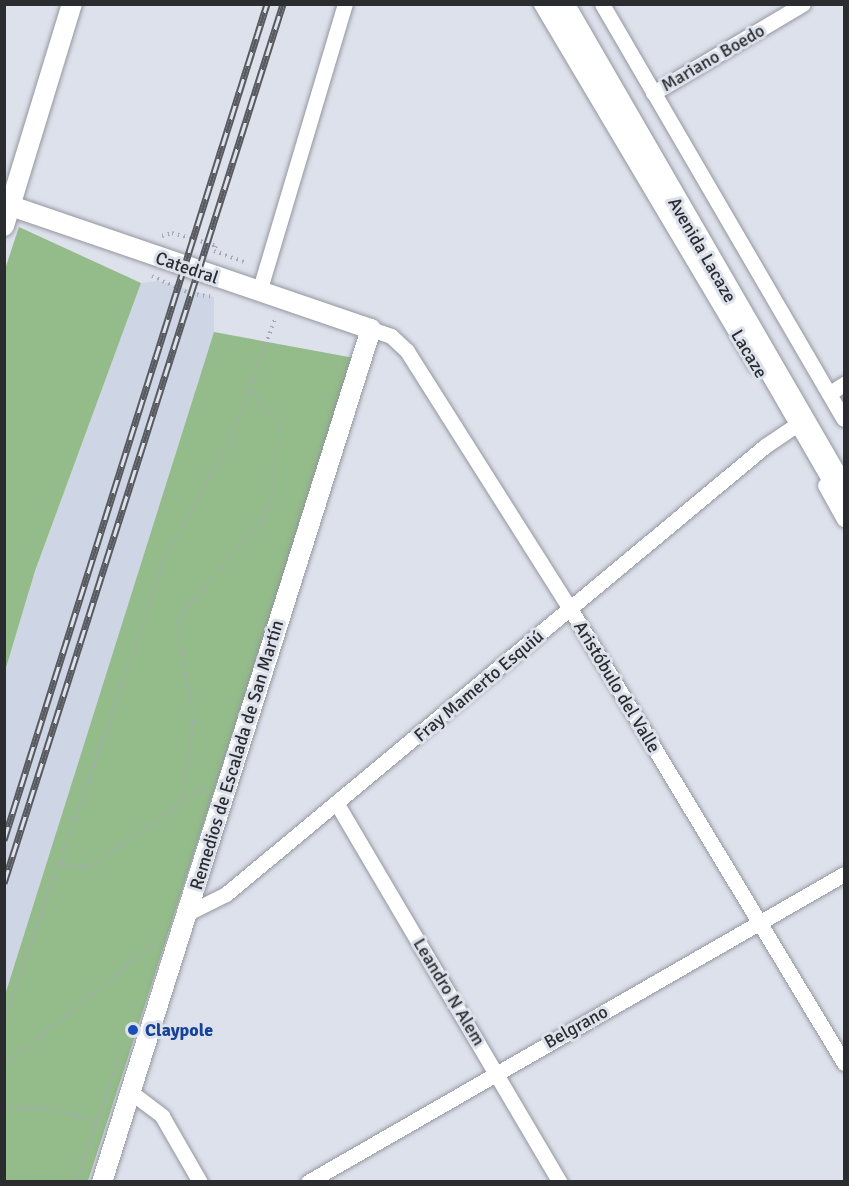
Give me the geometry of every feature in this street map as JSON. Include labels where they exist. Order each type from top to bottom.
[{"type":"main road","name":"Avenida Lacaze","points":[[561,4],[844,494]]},
{"type":"main road","name":"Avenida Lacaze","points":[[574,4],[844,468]]},
{"type":"street","points":[[4,226],[8,204],[72,4]]},
{"type":"street","points":[[259,292],[345,4]]},
{"type":"street","name":"Lacaze","points":[[542,4],[844,519]]},
{"type":"street","points":[[602,4],[844,419]]},
{"type":"street","name":"Mariano Boedo","points":[[653,93],[803,4]]},
{"type":"street","name":"Catedral","points":[[8,204],[371,329]]},
{"type":"street","name":"Aristóbulo del Valle","points":[[371,329],[391,336],[407,351],[571,610],[844,1063]]},
{"type":"street","name":"Remedios de Escalada de San Martín","points":[[102,1182],[132,1093],[371,329]]},
{"type":"street","points":[[830,393],[844,384]]},
{"type":"street","name":"Fray Mamerto Esquiú","points":[[188,913],[222,897],[571,610],[765,446],[792,428]]},
{"type":"street","name":"Leandro N Alem","points":[[336,804],[560,1182]]},
{"type":"street","name":"Belgrano","points":[[308,1182],[844,874]]},
{"type":"street","points":[[132,1093],[162,1116],[200,1182]]},
{"type":"path","points":[[224,294],[202,297],[159,281],[143,269],[154,239],[172,233],[216,246],[214,251],[244,262]]},
{"type":"path","points":[[267,312],[288,319]]},
{"type":"path","points":[[4,1022],[62,864],[168,552],[230,440],[276,316]]},
{"type":"path","points":[[181,806],[194,721],[179,636],[182,614],[264,517],[272,495],[279,425],[249,388]]},
{"type":"path","points":[[62,864],[90,867],[181,806],[210,783],[207,794]]},
{"type":"path","points":[[4,1065],[159,941],[156,951]]},
{"type":"path","points":[[76,1182],[118,1058]]},
{"type":"path","points":[[4,1107],[55,1109],[119,1129]]},
{"type":"shaded area","points":[[159,281],[214,297],[214,332],[5,995],[5,671],[35,571],[141,283]]},
{"type":"green space","points":[[19,227],[141,283],[35,571],[5,671],[4,272]]},
{"type":"green space","points":[[214,332],[354,358],[88,1181],[5,1182],[5,995]]},
{"type":"railway","points":[[4,840],[267,4]]},
{"type":"railway","points":[[4,883],[283,4]]},
{"type":"place","name":"Claypole","points":[[133,1030]]}]
